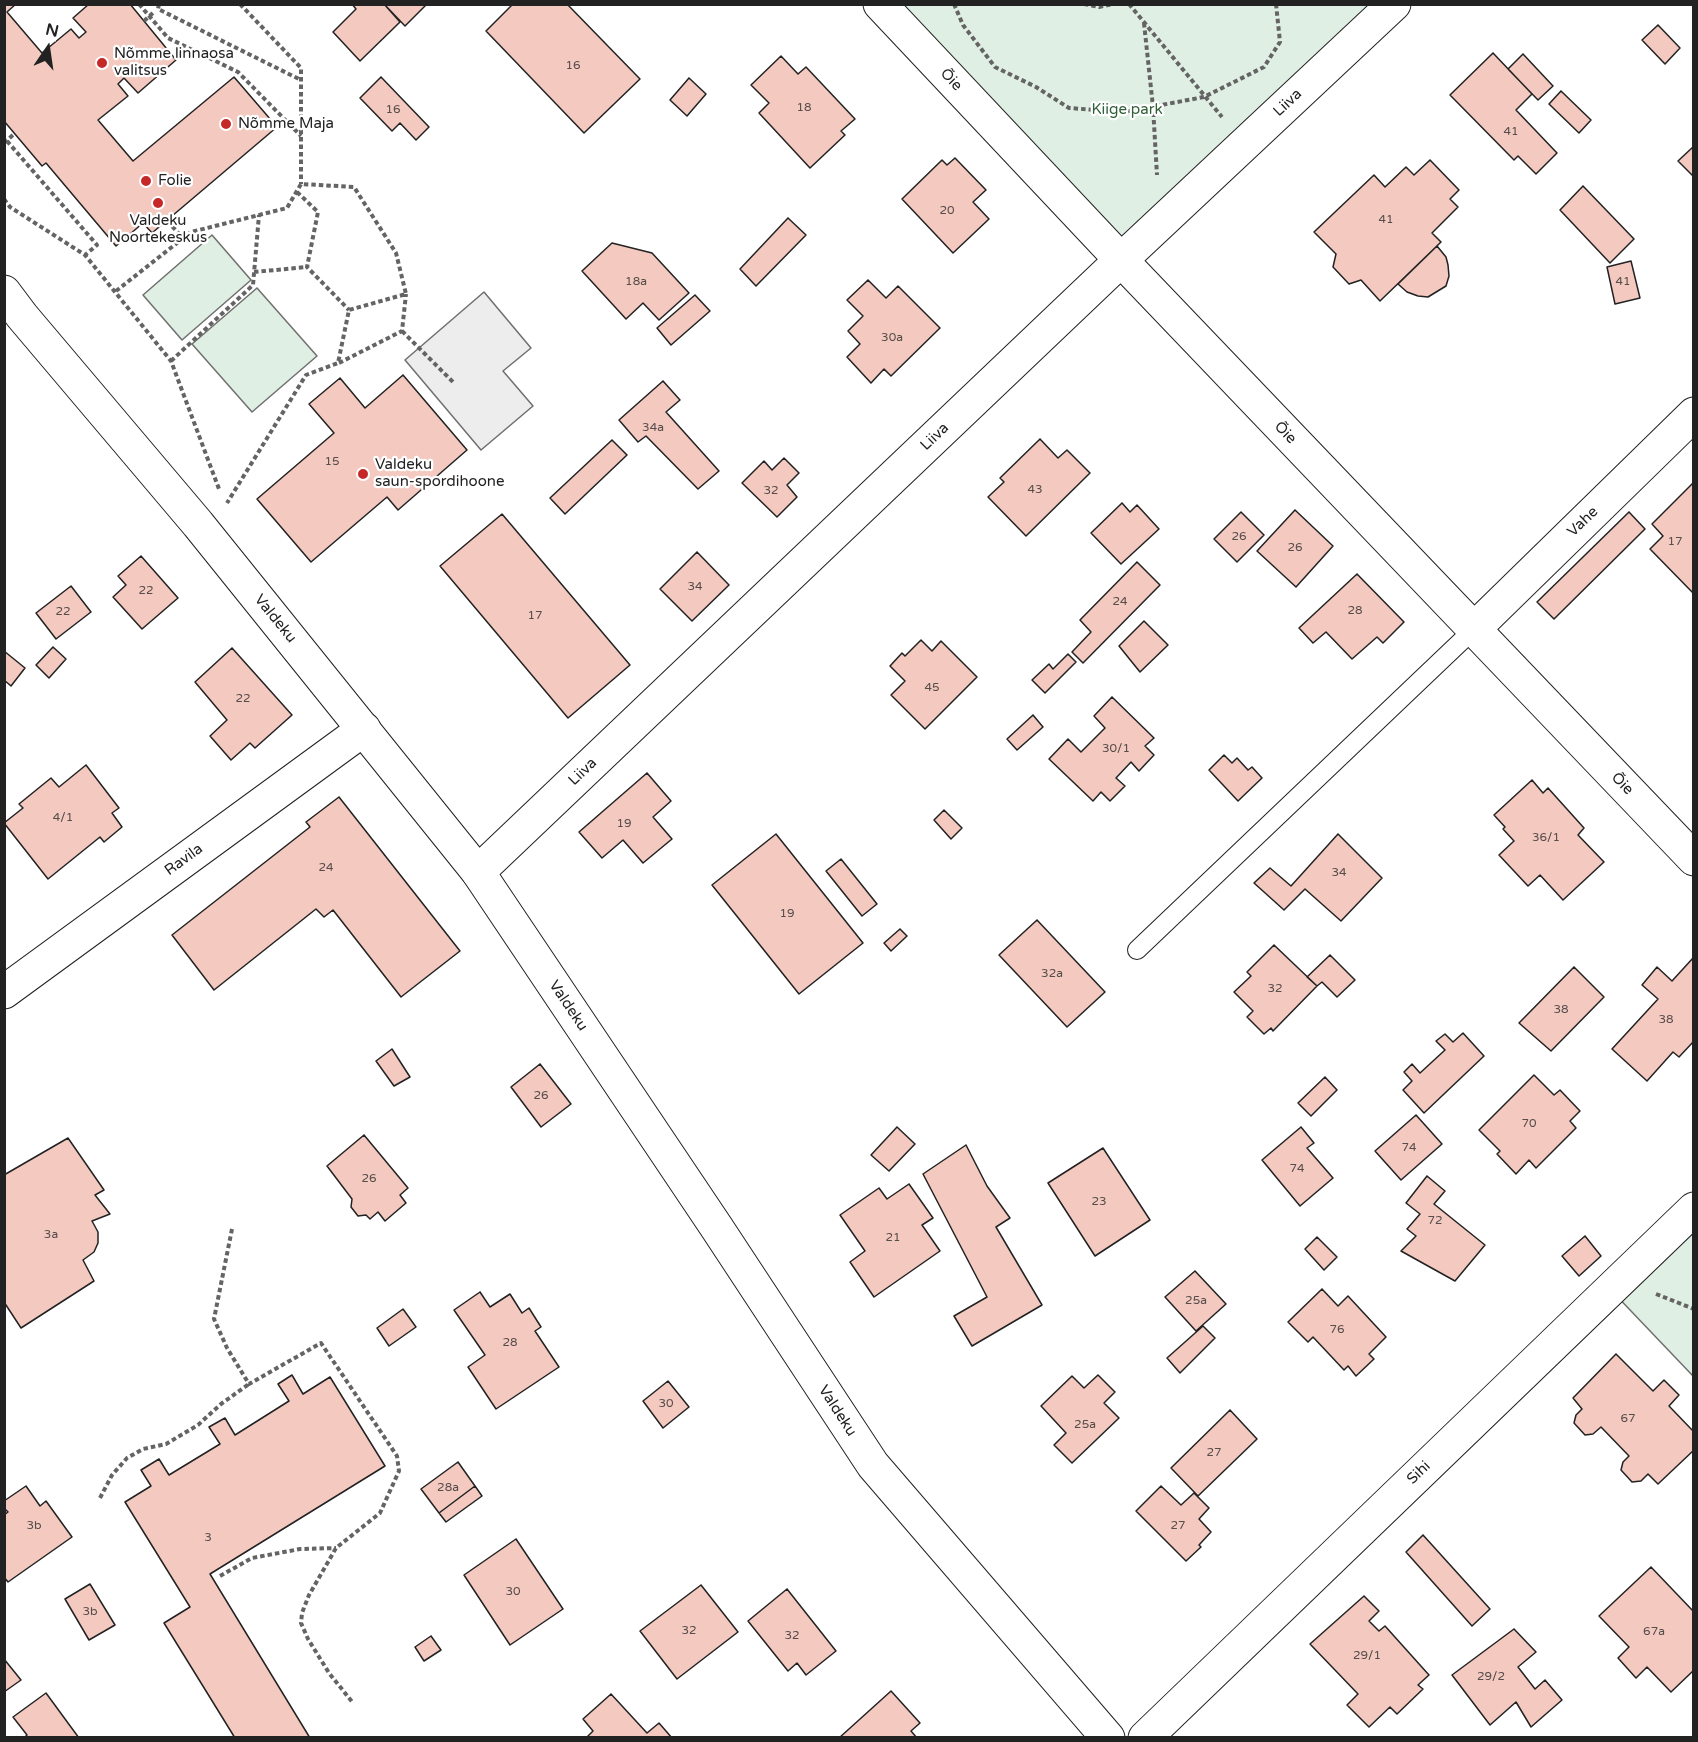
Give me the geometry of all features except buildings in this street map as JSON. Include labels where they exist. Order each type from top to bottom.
[{"type":"street","name":"Õie","points":[[880,4],[1473,630],[1694,859]]},
{"type":"street","name":"Liiva","points":[[478,872],[1121,260],[1394,4]]},
{"type":"street","name":"Valdeku","points":[[4,292],[198,524],[478,872],[724,1238],[873,1466],[1108,1737]]},
{"type":"street","name":"Vahe","points":[[1473,630],[1694,414]]},
{"type":"street","name":"Ravila","points":[[4,992],[364,729]]},
{"type":"street","name":"Sihi","points":[[1145,1737],[1694,1209]]},
{"type":"lane","points":[[1137,950],[1473,630]]},
{"type":"path","points":[[139,4],[168,38],[238,72],[301,136]]},
{"type":"path","points":[[116,291],[191,232],[287,208],[301,184],[301,68],[240,4]]},
{"type":"path","points":[[954,4],[963,26],[995,67],[1036,87],[1069,108],[1124,112],[1204,97],[1264,67],[1280,42],[1276,4]]},
{"type":"path","points":[[1084,4],[1099,7],[1113,4]]},
{"type":"path","points":[[1129,4],[1245,144]]},
{"type":"path","points":[[152,20],[145,23],[157,8],[301,80]]},
{"type":"path","points":[[1144,23],[1153,107],[1159,224]]},
{"type":"path","points":[[15,134],[6,142],[97,245],[85,255]]},
{"type":"path","points":[[301,184],[354,187],[396,253],[406,294],[402,331]]},
{"type":"path","points":[[297,192],[318,212],[307,267]]},
{"type":"path","points":[[4,199],[10,207],[85,255],[171,361],[225,505],[306,375],[338,363],[402,331]]},
{"type":"path","points":[[171,361],[253,285],[259,215]]},
{"type":"path","points":[[167,221],[183,238]]},
{"type":"path","points":[[254,272],[307,267]]},
{"type":"path","points":[[307,267],[349,310]]},
{"type":"path","points":[[349,310],[406,294]]},
{"type":"path","points":[[338,363],[349,310]]},
{"type":"path","points":[[402,331],[453,383]]},
{"type":"path","points":[[232,1229],[214,1319],[227,1348],[249,1384]]},
{"type":"path","points":[[100,1498],[112,1475],[127,1458],[143,1449],[166,1444],[198,1425],[221,1404],[249,1384],[321,1343],[397,1456],[399,1471],[380,1513],[336,1548],[309,1595],[302,1613],[301,1623],[308,1639],[353,1703]]},
{"type":"path","points":[[220,1576],[252,1558],[300,1549],[336,1548]]},
{"type":"green space","name":"Kiige park","points":[[880,5],[1394,5],[1121,260]]},
{"type":"green space","points":[[212,235],[251,280],[182,340],[143,295]]},
{"type":"green space","points":[[257,288],[317,356],[252,412],[192,344]]},
{"type":"green space","points":[[1693,1209],[1693,1376],[1610,1289]]},
{"type":"shaded area","points":[[484,292],[531,348],[503,371],[533,406],[481,450],[405,360]]},
{"type":"place","name":"Nõmme linnaosa valitsus","points":[[102,63]]},
{"type":"place","name":"Nõmme Maja","points":[[226,124]]},
{"type":"place","name":"Folie","points":[[146,181]]},
{"type":"place","name":"Valdeku Noortekeskus","points":[[158,203]]},
{"type":"place","name":"Valdeku saun-spordihoone","points":[[363,474]]}]
